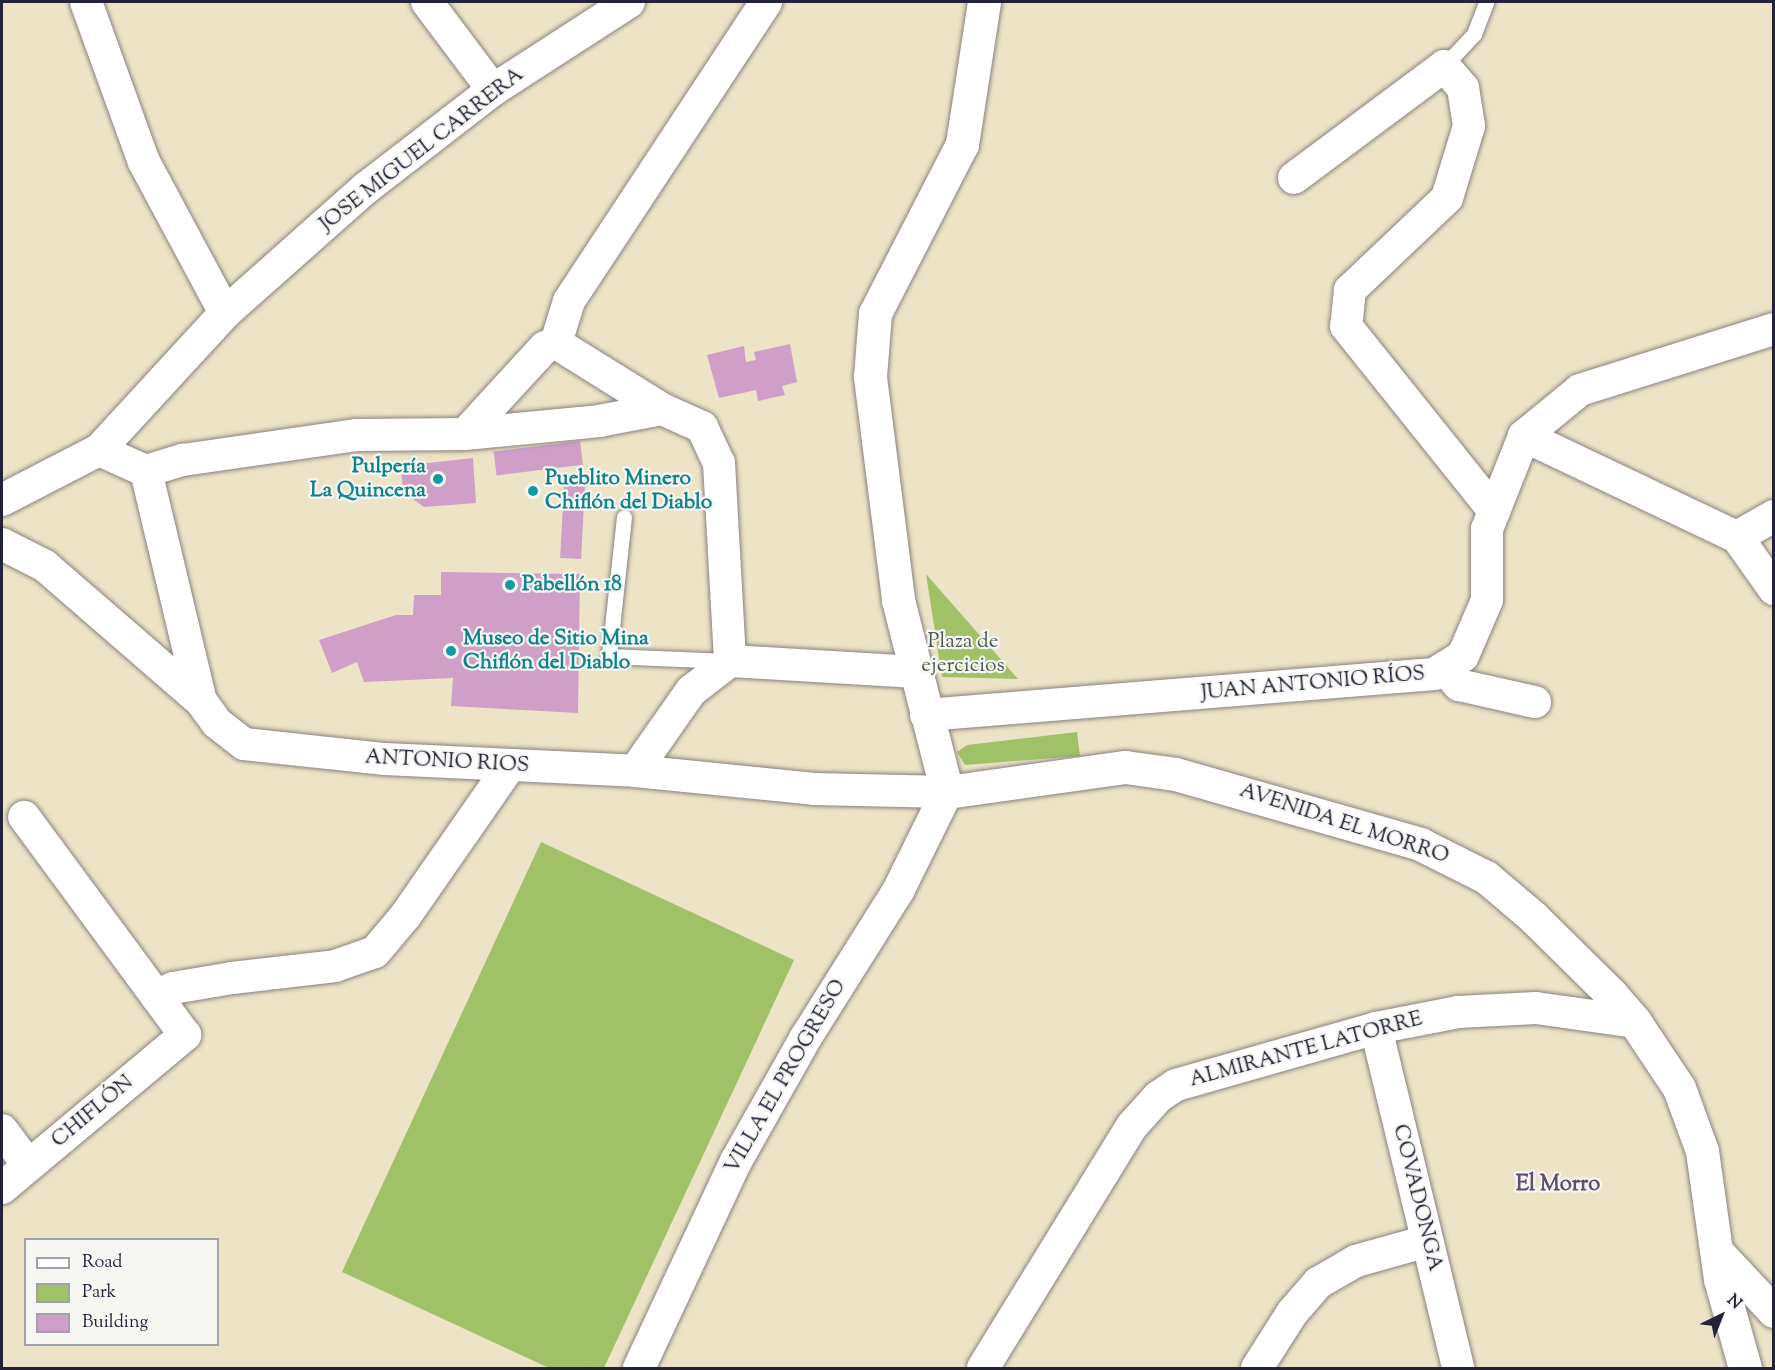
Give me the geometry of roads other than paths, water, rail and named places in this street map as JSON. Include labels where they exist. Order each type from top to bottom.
[{"type":"street","points":[[86,2],[144,162],[225,313]]},
{"type":"street","points":[[427,2],[493,90]]},
{"type":"street","name":"JOSE MIGUEL CARRERA","points":[[99,450],[225,313],[366,188],[493,90],[629,2]]},
{"type":"street","points":[[556,343],[569,301],[766,2]]},
{"type":"street","points":[[947,792],[898,600],[870,377],[875,314],[962,144],[984,2]]},
{"type":"street","points":[[1294,178],[1444,66],[1463,88],[1469,126],[1447,198],[1350,290],[1346,326],[1494,511]]},
{"type":"street","name":"JUAN ANTONIO RÍOS","points":[[926,715],[1434,675],[1463,656],[1487,600],[1487,529],[1524,436],[1580,390],[1773,329]]},
{"type":"street","points":[[556,343],[662,409],[702,427],[719,463],[730,661]]},
{"type":"street","points":[[465,434],[545,347],[556,343]]},
{"type":"street","points":[[2,500],[99,450],[146,471],[183,460],[357,435],[465,434],[599,421],[662,409]]},
{"type":"street","points":[[1524,436],[1737,537],[1773,589]]},
{"type":"street","name":"ANTONIO RIOS","points":[[146,471],[201,701],[217,723],[244,744],[289,751],[509,767],[635,771],[814,789],[947,792]]},
{"type":"street","points":[[1737,537],[1773,516]]},
{"type":"street","points":[[2,544],[45,566],[201,701]]},
{"type":"street","points":[[635,771],[691,691],[730,661],[917,672]]},
{"type":"street","points":[[1444,668],[1459,685],[1535,702]]},
{"type":"street","points":[[24,817],[156,996],[173,988],[232,978],[335,966],[375,952],[406,915],[509,767]]},
{"type":"street","name":"AVENIDA EL MORRO","points":[[947,792],[1125,767],[1209,781],[1420,844],[1469,866],[1502,888],[1581,962],[1635,1022],[1679,1088],[1694,1123],[1707,1179],[1726,1308],[1745,1368]]},
{"type":"street","name":"VILLA EL PROGRESO","points":[[639,1368],[736,1161],[806,1037],[898,891],[947,792]]},
{"type":"street","name":"CHIFLÓN","points":[[2,1188],[185,1035],[156,996]]},
{"type":"street","name":"ALMIRANTE LATORRE","points":[[992,1365],[1132,1126],[1158,1096],[1196,1077],[1376,1028],[1458,1012],[1513,1007],[1635,1022]]},
{"type":"street","name":"COVADONGA","points":[[1376,1028],[1458,1368]]},
{"type":"street","points":[[2,1130],[28,1165]]},
{"type":"street","points":[[1257,1368],[1292,1313],[1318,1283],[1356,1261],[1427,1241]]},
{"type":"street","points":[[1716,1250],[1773,1312]]},
{"type":"lane","points":[[1444,66],[1474,34],[1486,2]]},
{"type":"lane","points":[[624,517],[609,656],[730,661]]},
{"type":"place","name":"Pulpería La Quincena","points":[[438,479]]},
{"type":"place","name":"Pueblito Minero Chiflón del Diablo","points":[[533,491]]},
{"type":"place","name":"Pabellón 18","points":[[510,585]]},
{"type":"place","name":"Museo de Sitio Mina Chiflón del Diablo","points":[[451,651]]},
{"type":"district","name":"El Morro","points":[[1558,1186]]},
{"type":"park label","name":"Plaza de ejercicios","points":[[963,654]]}]
